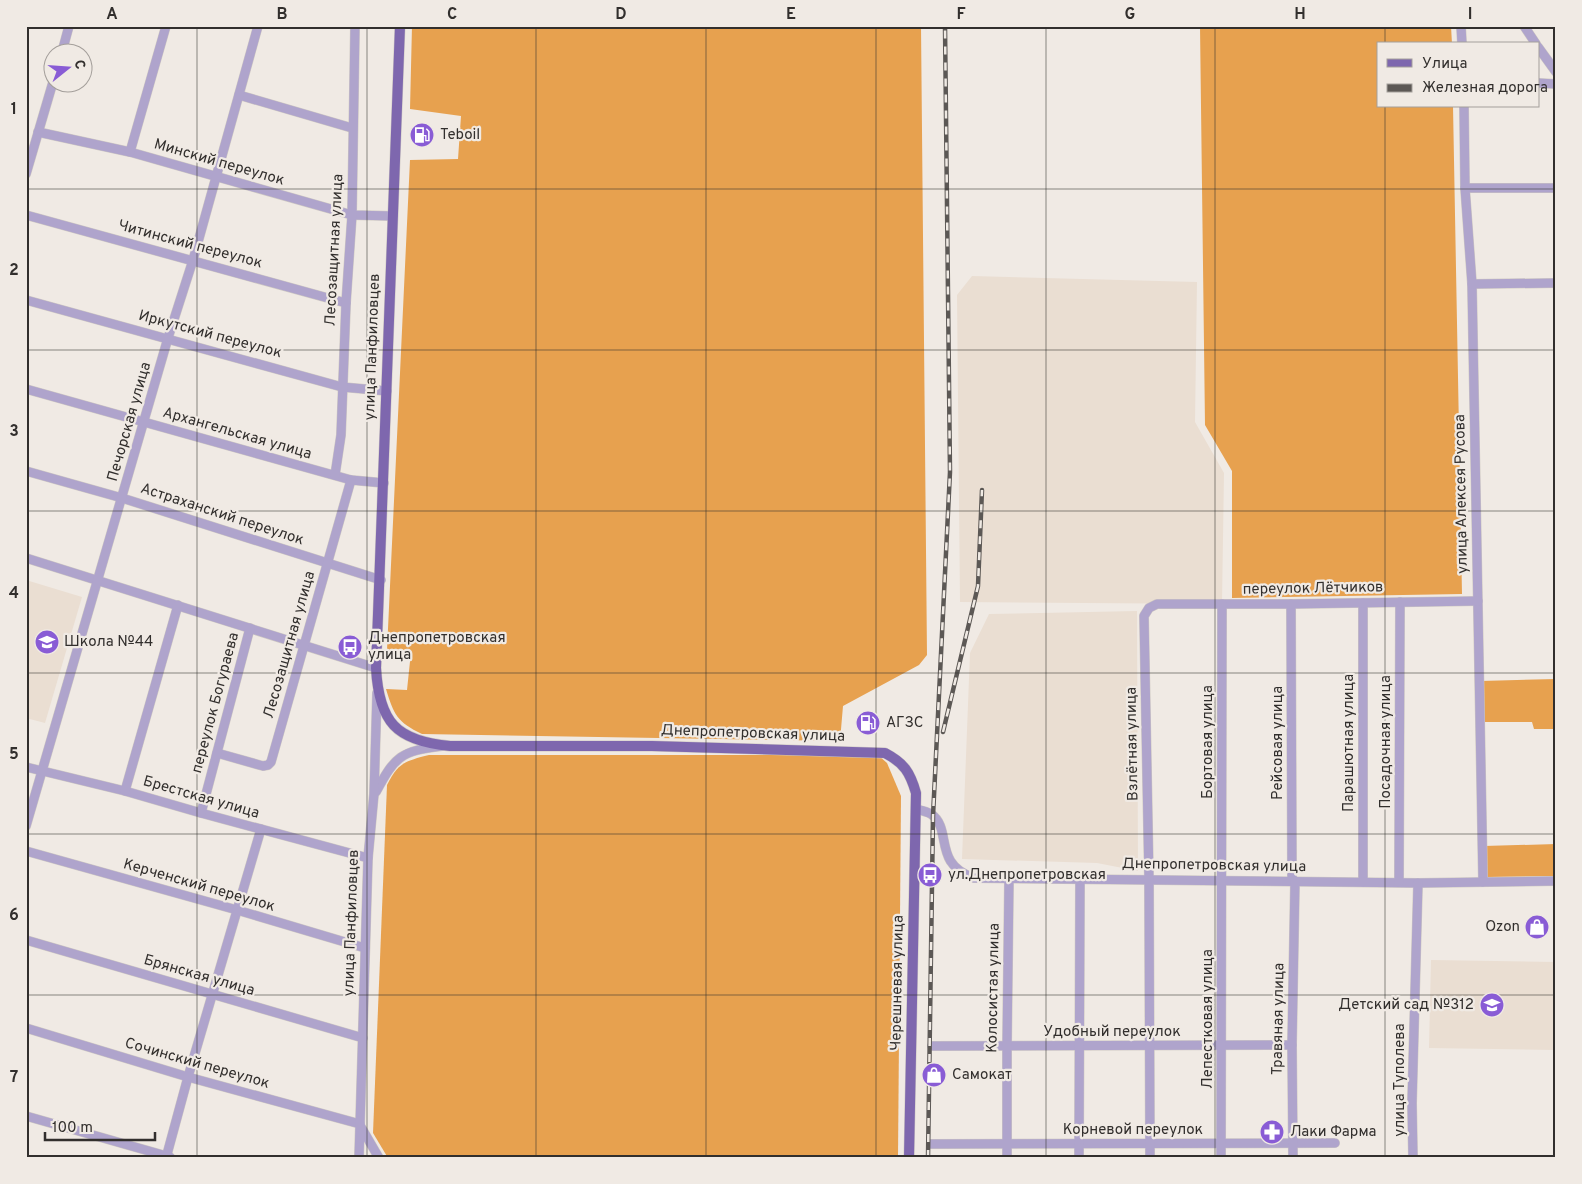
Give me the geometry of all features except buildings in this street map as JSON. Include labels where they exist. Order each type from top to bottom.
[{"type":"main road","name":"улица Панфиловцев","points":[[376,668],[400,26]]},
{"type":"main road","name":"Днепропетровская улица","points":[[376,668],[377,690],[383,710],[392,725],[404,734],[432,744],[450,746],[652,746],[885,753],[898,759],[911,777],[916,793],[916,809]]},
{"type":"main road","name":"Черешневая улица","points":[[909,1158],[916,809]]},
{"type":"street","points":[[65,42],[69,26]]},
{"type":"street","points":[[130,152],[166,26]]},
{"type":"street","name":"Печорская улица","points":[[26,826],[168,338],[193,260],[258,26]]},
{"type":"street","name":"Лесозащитная улица","points":[[335,476],[341,435],[346,303],[352,215],[355,26]]},
{"type":"street","points":[[1461,26],[1462,42]]},
{"type":"street","points":[[1524,26],[1535,42]]},
{"type":"street","points":[[1540,50],[1556,72]]},
{"type":"street","points":[[1540,83],[1556,84]]},
{"type":"street","points":[[26,174],[50,92]]},
{"type":"street","points":[[239,95],[352,128]]},
{"type":"street","name":"улица Алексея Русова","points":[[1464,108],[1465,188],[1472,284],[1483,882]]},
{"type":"street","name":"Минский переулок","points":[[38,132],[130,152],[352,215],[393,216]]},
{"type":"street","points":[[1465,188],[1556,188]]},
{"type":"street","name":"Читинский переулок","points":[[26,215],[346,303]]},
{"type":"street","points":[[1472,284],[1556,283]]},
{"type":"street","name":"Иркутский переулок","points":[[26,300],[342,387],[387,391]]},
{"type":"street","name":"Архангельская улица","points":[[26,389],[335,476],[351,480],[384,483]]},
{"type":"street","name":"Астраханский переулок","points":[[26,471],[122,498],[380,580]]},
{"type":"street","name":"Лесозащитная улица","points":[[217,753],[263,766],[271,762],[351,480]]},
{"type":"street","points":[[26,558],[376,668]]},
{"type":"street","name":"переулок Лётчиков","points":[[1149,608],[1157,604],[1478,601]]},
{"type":"street","name":"Посадочная улица","points":[[1399,882],[1400,602]]},
{"type":"street","name":"Парашютная улица","points":[[1362,603],[1363,882]]},
{"type":"street","name":"Бортовая улица","points":[[1222,604],[1222,881]]},
{"type":"street","name":"Рейсовая улица","points":[[1290,604],[1294,881]]},
{"type":"street","points":[[125,790],[178,605]]},
{"type":"street","name":"Взлётная улица","points":[[1149,608],[1144,616],[1149,880],[1150,1158]]},
{"type":"street","name":"переулок Богураева","points":[[201,813],[250,628]]},
{"type":"street","name":"улица Панфиловцев","points":[[359,1158],[368,858],[374,794],[377,690]]},
{"type":"street","points":[[374,794],[389,768],[398,758],[407,753],[450,746]]},
{"type":"street","name":"Брестская улица","points":[[26,767],[125,790],[201,813],[368,858]]},
{"type":"street","name":"Днепропетровская улица","points":[[916,809],[933,816],[939,825],[946,853],[952,865],[961,874],[974,878],[1418,883],[1556,881]]},
{"type":"street","points":[[26,1116],[168,1157],[188,1078],[261,829]]},
{"type":"street","name":"Керченский переулок","points":[[26,852],[237,910],[365,948]]},
{"type":"street","name":"Колосистая улица","points":[[1007,1158],[1009,879]]},
{"type":"street","points":[[1079,1158],[1080,879]]},
{"type":"street","name":"Лепестковая улица","points":[[1221,1158],[1222,881]]},
{"type":"street","name":"Травяная улица","points":[[1293,1158],[1294,881]]},
{"type":"street","name":"улица Туполева","points":[[1414,1158],[1412,1103],[1418,883]]},
{"type":"street","name":"Брянская улица","points":[[26,940],[363,1038]]},
{"type":"street","name":"Сочинский переулок","points":[[26,1028],[188,1078],[360,1124]]},
{"type":"street","name":"Удобный переулок","points":[[932,1046],[1292,1045]]},
{"type":"street","points":[[360,1124],[379,1158]]},
{"type":"street","name":"Корневой переулок","points":[[931,1144],[1334,1143]]},
{"type":"shaded area","points":[[412,26],[921,26],[927,655],[919,665],[843,706],[840,741],[422,734],[407,726],[394,712],[386,689],[407,690],[411,652],[387,650],[410,160],[458,159],[461,116],[410,109]]},
{"type":"shaded area","points":[[1200,26],[1451,26],[1452,42],[1377,42],[1377,108],[1453,108],[1462,594],[1232,598],[1232,471],[1205,425]]},
{"type":"shaded area","points":[[972,276],[1197,282],[1195,422],[1224,473],[1222,604],[960,602],[957,295]]},
{"type":"shaded area","name":"Школа №44","points":[[26,580],[82,597],[45,723],[26,718]]},
{"type":"shaded area","points":[[1137,611],[1138,871],[1097,863],[962,859],[970,653],[989,614]]},
{"type":"shaded area","points":[[1556,679],[1556,729],[1534,729],[1532,722],[1484,722],[1481,681]]},
{"type":"shaded area","points":[[429,755],[878,755],[887,763],[901,796],[898,1158],[388,1158],[373,1133],[387,785],[395,772],[403,764]]},
{"type":"shaded area","points":[[1556,844],[1556,876],[1484,877],[1484,846]]},
{"type":"shaded area","name":"Детский сад №312","points":[[1431,960],[1555,962],[1554,1050],[1429,1048]]},
{"type":"railway","points":[[928,1158],[933,816],[950,472],[945,26]]},
{"type":"railway","points":[[943,732],[978,586],[982,490]]},
{"type":"place","name":"Teboil","points":[[422,135]]},
{"type":"place","name":"Школа №44","points":[[47,642]]},
{"type":"place","name":"Днепропетровская улица","points":[[350,647]]},
{"type":"place","name":"АГЗС","points":[[868,723]]},
{"type":"place","name":"ул.Днепропетровская","points":[[930,875]]},
{"type":"place","name":"Ozon","points":[[1537,927]]},
{"type":"place","name":"Детский сад №312","points":[[1492,1005]]},
{"type":"place","name":"Самокат","points":[[934,1075]]},
{"type":"place","name":"Лаки Фарма","points":[[1272,1132]]}]
